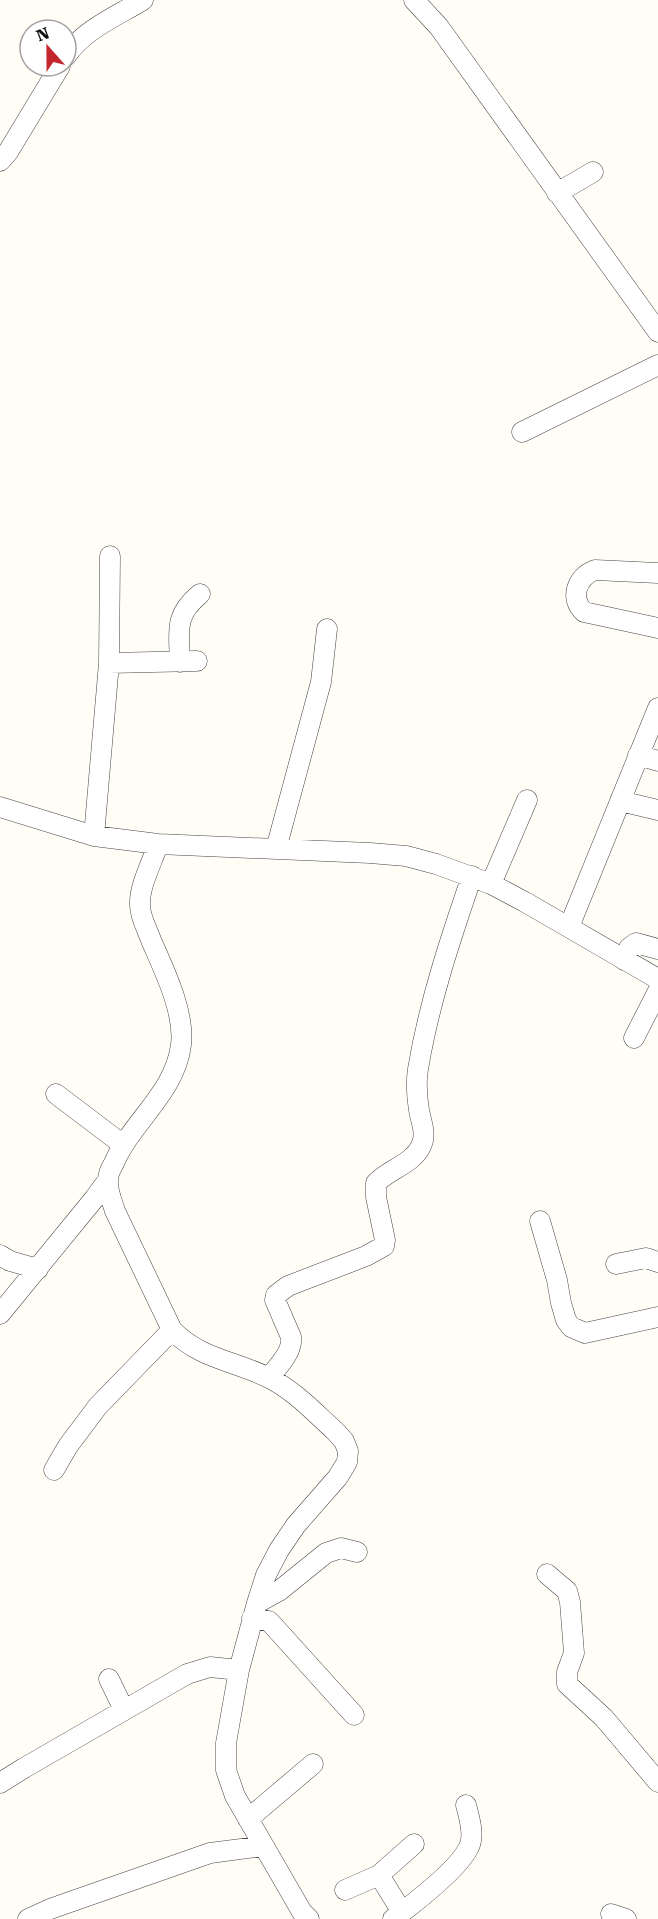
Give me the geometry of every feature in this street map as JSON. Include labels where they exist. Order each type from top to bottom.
[{"type":"street","points":[[414,0],[439,27],[658,332]]},
{"type":"street","points":[[78,42],[133,3]]},
{"type":"street","points":[[0,161],[8,153],[53,78]]},
{"type":"street","points":[[556,193],[593,172]]},
{"type":"street","points":[[522,432],[658,365]]},
{"type":"street","points":[[93,836],[109,663],[110,555]]},
{"type":"street","points":[[658,573],[595,570],[586,574],[580,581],[576,592],[578,607],[584,612],[658,628]]},
{"type":"street","points":[[109,663],[188,662],[179,622],[184,609],[200,594]]},
{"type":"street","points":[[276,849],[321,682],[327,629]]},
{"type":"street","points":[[569,927],[658,708]]},
{"type":"street","points":[[638,755],[658,761]]},
{"type":"street","points":[[491,884],[527,800]]},
{"type":"street","points":[[620,801],[658,810]]},
{"type":"street","points":[[0,807],[93,836],[158,844],[406,856],[491,884],[658,980]]},
{"type":"street","points":[[0,1314],[108,1180],[122,1144],[162,1094],[175,1069],[182,1033],[178,1012],[167,978],[142,919],[140,906],[141,893],[158,844]]},
{"type":"street","points":[[269,1378],[290,1350],[292,1343],[275,1300],[276,1295],[288,1286],[366,1256],[384,1245],[376,1183],[418,1152],[423,1143],[424,1133],[419,1110],[417,1072],[434,994],[472,876]]},
{"type":"street","points":[[624,960],[629,948],[636,944],[658,949]]},
{"type":"street","points":[[634,1038],[658,991]]},
{"type":"street","points":[[56,1094],[122,1144]]},
{"type":"street","points":[[108,1180],[109,1193],[115,1211],[172,1330],[181,1340],[206,1355],[269,1378],[284,1387],[344,1441],[348,1451],[347,1462],[338,1477],[296,1525],[266,1575],[259,1614],[239,1670],[226,1743],[226,1770],[235,1796],[302,1912],[309,1919]]},
{"type":"street","points":[[540,1221],[555,1272],[561,1304],[571,1327],[585,1333],[658,1317]]},
{"type":"street","points":[[0,1255],[10,1261],[38,1269]]},
{"type":"street","points":[[616,1264],[646,1258],[658,1262]]},
{"type":"street","points":[[54,1470],[68,1446],[98,1406],[172,1330]]},
{"type":"street","points":[[259,1614],[279,1591],[326,1553],[341,1548],[357,1552]]},
{"type":"street","points":[[548,1574],[567,1590],[570,1602],[574,1653],[567,1672],[567,1684],[604,1718],[658,1782]]},
{"type":"street","points":[[259,1614],[354,1715]]},
{"type":"street","points":[[0,1783],[196,1670],[221,1666],[239,1670]]},
{"type":"street","points":[[110,1679],[124,1710]]},
{"type":"street","points":[[248,1819],[313,1764]]},
{"type":"street","points":[[379,1875],[397,1916],[452,1868],[470,1847],[472,1838],[466,1805]]},
{"type":"street","points":[[345,1890],[379,1875],[414,1844]]},
{"type":"street","points":[[28,1919],[50,1909],[210,1853],[264,1846]]}]
